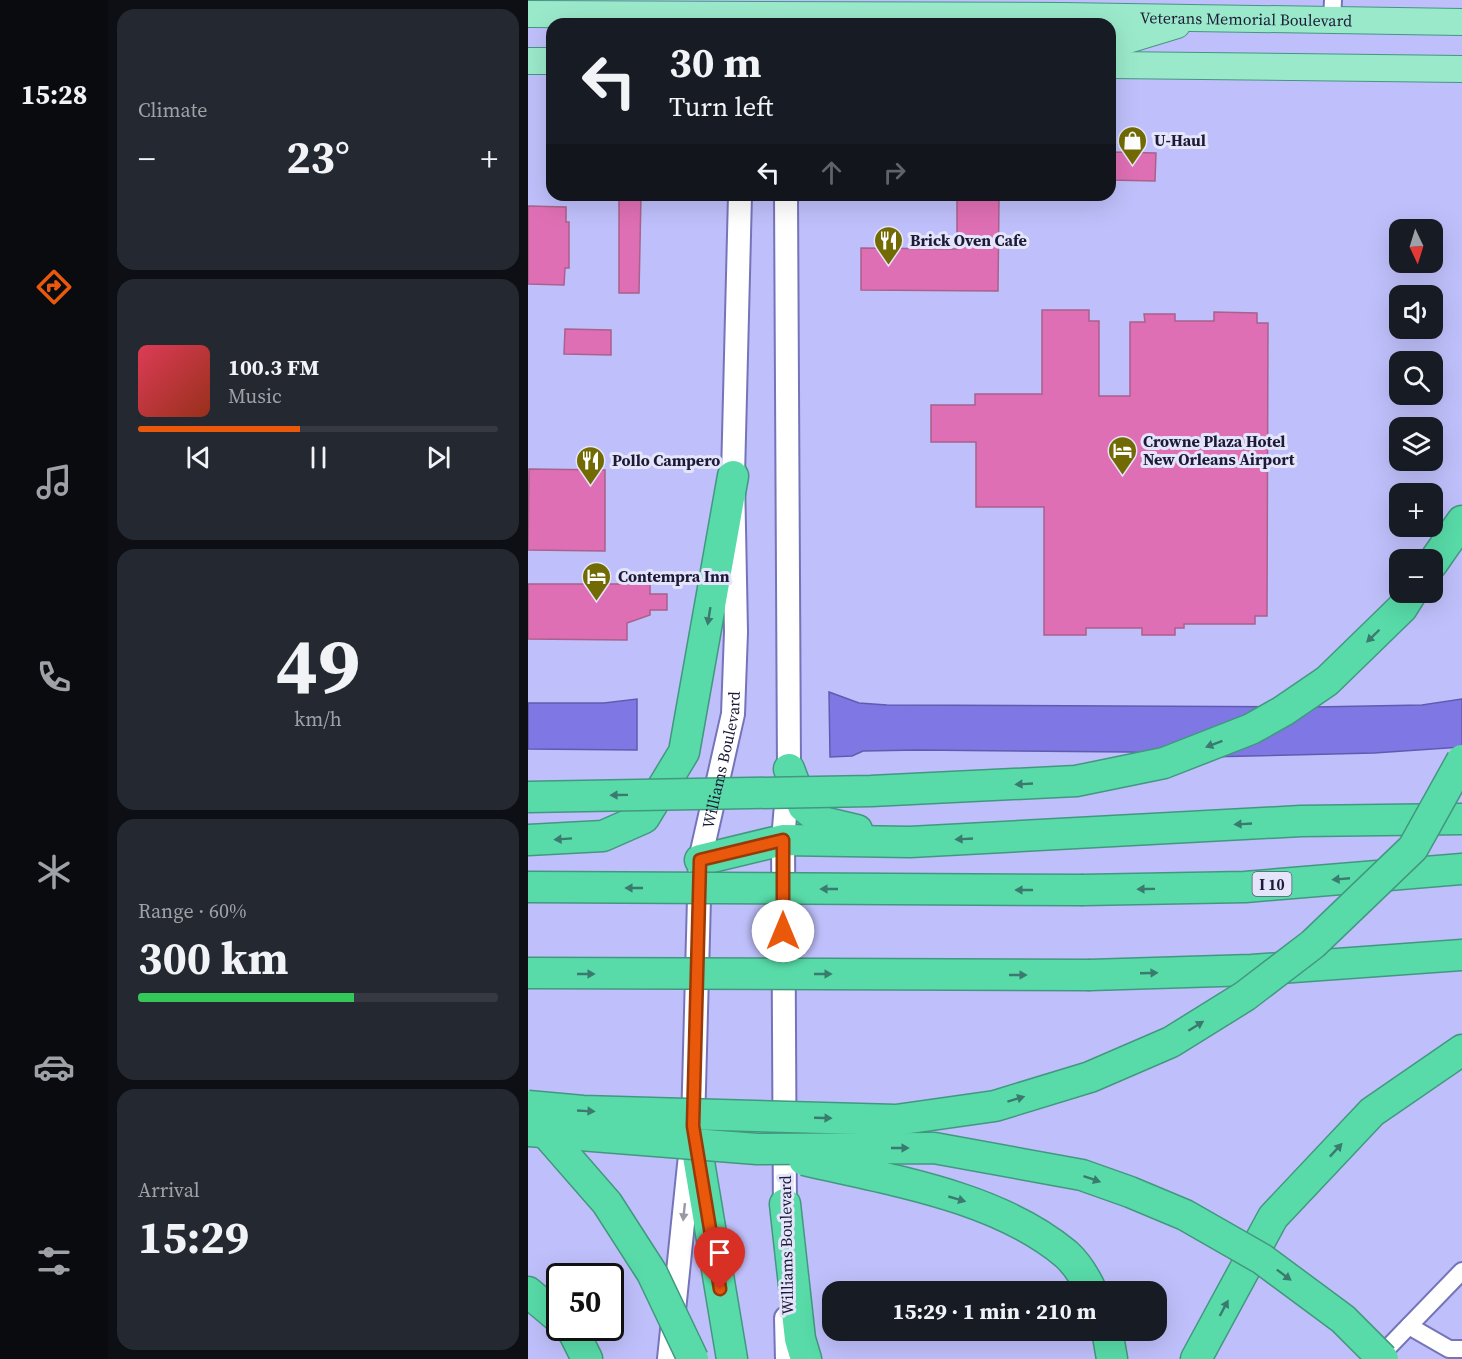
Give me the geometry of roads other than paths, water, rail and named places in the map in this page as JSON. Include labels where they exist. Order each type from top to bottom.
[{"type":"highway","points":[[528,840],[603,836],[644,818],[684,752],[733,476]]},
{"type":"highway","points":[[1442,549],[1462,521]]},
{"type":"highway","points":[[528,797],[871,791],[1076,781],[1164,762],[1251,729],[1292,705],[1327,681],[1405,603]]},
{"type":"highway","points":[[528,1106],[583,1112],[896,1120],[995,1106],[1090,1077],[1171,1042],[1245,996],[1312,944],[1413,848],[1462,760]]},
{"type":"highway","points":[[789,769],[803,806],[823,822],[910,842]]},
{"type":"highway","points":[[700,860],[783,840],[910,842],[1301,821],[1462,819]]},
{"type":"highway","name":"I 10","points":[[528,887],[1083,890],[1245,886],[1462,869]]},
{"type":"highway","points":[[528,974],[1090,975],[1252,970],[1462,956]]},
{"type":"highway","points":[[1196,1359],[1273,1217],[1372,1112],[1462,1050]]},
{"type":"highway","points":[[528,1116],[547,1133],[607,1203],[652,1273],[693,1359]]},
{"type":"highway","points":[[693,1126],[732,1359]]},
{"type":"highway","points":[[528,1131],[757,1149],[934,1148],[1083,1175],[1185,1215],[1262,1259],[1344,1319],[1383,1359]]},
{"type":"highway","points":[[757,1149],[908,1185],[974,1204],[1027,1228],[1067,1255],[1086,1281]]},
{"type":"highway","points":[[785,1204],[800,1339],[806,1359]]},
{"type":"highway","points":[[528,1292],[546,1307]]},
{"type":"highway","points":[[577,1341],[587,1359]]},
{"type":"highway","points":[[1109,1341],[1112,1359]]},
{"type":"main road","points":[[1408,22],[1462,4]]},
{"type":"main road","name":"Veterans Memorial Boulevard","points":[[528,14],[786,13],[1062,8],[1201,18],[1332,11],[1408,22],[1462,22]]},
{"type":"main road","points":[[1116,42],[1201,18]]},
{"type":"main road","points":[[528,61],[546,61]]},
{"type":"main road","points":[[1116,65],[1462,69]]},
{"type":"main road","name":"Williams Boulevard","points":[[669,1359],[693,1126],[700,860],[733,714],[736,632],[733,476],[740,201]]},
{"type":"main road","name":"Williams Boulevard","points":[[786,201],[789,769],[783,840],[787,1359]]},
{"type":"street","points":[[1377,1359],[1462,1271]]},
{"type":"street","points":[[1409,1326],[1449,1349],[1462,1349]]},
{"type":"place","name":"U-Haul","points":[[1133,166]]},
{"type":"place","name":"Brick Oven Cafe","points":[[889,266]]},
{"type":"place","name":"Crowne Plaza Hotel New Orleans Airport","points":[[1122,476]]},
{"type":"place","name":"Pollo Campero","points":[[591,486]]},
{"type":"place","name":"Contempra Inn","points":[[597,602]]}]
